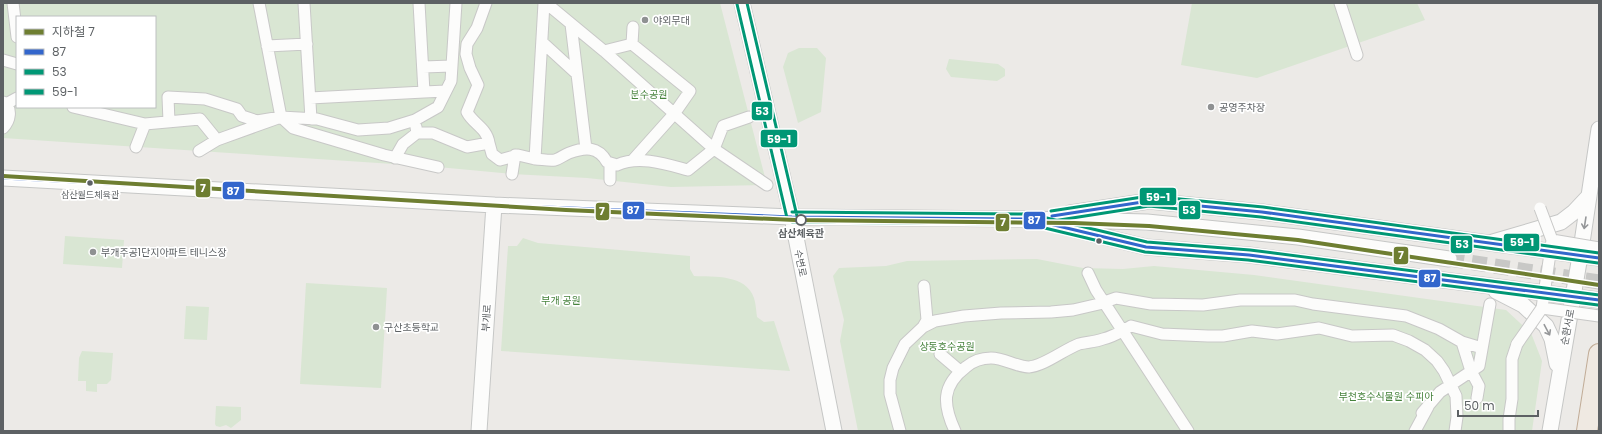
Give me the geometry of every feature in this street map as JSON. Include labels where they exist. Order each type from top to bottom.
[{"type":"highway","points":[[1587,431],[1599,354]]},
{"type":"street","points":[[259,3],[266,46],[281,118],[292,128],[395,158],[438,167]]},
{"type":"street","points":[[304,3],[311,118]]},
{"type":"street","points":[[419,3],[424,92]]},
{"type":"street","points":[[169,122],[168,97],[205,99],[237,109],[242,116],[257,121],[281,118],[311,118],[358,130],[389,128],[415,120],[438,107],[451,81],[456,3]]},
{"type":"street","points":[[486,3],[477,28],[467,44],[466,54],[470,68],[478,85],[467,112],[471,119],[488,135],[492,154],[500,160],[518,155],[535,159],[555,160],[569,153],[593,149],[603,155],[607,162],[617,165],[627,160],[663,163],[688,170],[714,148],[723,126],[749,117]]},
{"type":"street","points":[[545,3],[604,52],[714,148],[767,185]]},
{"type":"street","points":[[535,159],[545,3]]},
{"type":"street","name":"수변로","points":[[742,3],[792,217],[834,431]]},
{"type":"street","points":[[1340,3],[1357,54]]},
{"type":"street","points":[[3,14],[14,8],[16,27]]},
{"type":"street","points":[[571,24],[586,149]]},
{"type":"street","points":[[632,44],[633,26]]},
{"type":"street","points":[[542,42],[577,74]]},
{"type":"street","points":[[266,46],[307,44]]},
{"type":"street","points":[[604,52],[632,44]]},
{"type":"street","points":[[632,44],[690,91],[674,114],[632,161]]},
{"type":"street","points":[[3,60],[16,64]]},
{"type":"street","points":[[422,67],[452,66]]},
{"type":"street","points":[[310,98],[446,91]]},
{"type":"street","points":[[3,128],[8,123],[10,112],[4,103],[16,98]]},
{"type":"street","points":[[77,108],[145,124],[200,119],[217,140]]},
{"type":"street","points":[[199,151],[217,140],[281,118]]},
{"type":"street","points":[[415,120],[417,133]]},
{"type":"street","points":[[136,147],[145,124]]},
{"type":"street","name":"순환서로","points":[[1550,431],[1558,374],[1580,256],[1599,129]]},
{"type":"street","points":[[395,158],[403,144],[417,133],[433,133],[467,147],[489,143]]},
{"type":"street","points":[[512,174],[515,156]]},
{"type":"street","points":[[610,163],[610,180]]},
{"type":"street","points":[[3,178],[494,205],[792,217],[1029,219],[1147,222],[1298,237],[1449,259]]},
{"type":"street","points":[[1490,243],[1560,222],[1574,212],[1589,196]]},
{"type":"street","points":[[1029,219],[1149,201],[1262,212],[1599,258]]},
{"type":"street","name":"부개로","points":[[479,431],[494,205]]},
{"type":"street","points":[[1509,431],[1512,399],[1512,359],[1517,344],[1542,308],[1552,240],[1540,208]]},
{"type":"street","points":[[1029,219],[1146,247],[1249,255],[1599,300]]},
{"type":"street","points":[[1552,240],[1599,248]]},
{"type":"street","points":[[1088,273],[1104,303],[1188,431]]},
{"type":"street","points":[[1482,285],[1510,297],[1523,305],[1546,326],[1552,339],[1558,374]]},
{"type":"street","points":[[900,431],[890,394],[890,380],[893,368],[905,344],[927,320],[928,315],[924,286]]},
{"type":"street","points":[[923,326],[935,321],[949,318],[1001,313],[1074,310],[1104,303],[1116,298],[1151,304],[1204,305],[1240,300],[1295,300],[1313,304],[1406,316],[1439,329],[1462,342],[1482,348]]},
{"type":"street","points":[[1422,413],[1440,392],[1479,366],[1490,304]]},
{"type":"street","points":[[1542,308],[1599,316]]},
{"type":"street","points":[[955,431],[948,409],[946,395],[949,383],[960,371],[970,364],[980,359],[991,358],[1029,367],[1080,344],[1103,339],[1131,326],[1162,334],[1208,336],[1223,336],[1252,331],[1277,334],[1319,328],[1352,336],[1393,335],[1409,341],[1425,350],[1437,361],[1444,371],[1456,396],[1455,431]]},
{"type":"street","points":[[1462,342],[1471,371],[1479,386],[1477,398]]},
{"type":"street","points":[[940,354],[960,371]]},
{"type":"street","points":[[1414,431],[1431,402]]},
{"type":"green space","name":"분수공원","points":[[3,3],[720,3],[767,185],[671,187],[587,178],[512,174],[438,167],[3,138]]},
{"type":"green space","points":[[1192,3],[1417,3],[1425,20],[1257,78],[1181,65]]},
{"type":"green space","points":[[799,48],[817,48],[826,58],[821,112],[798,123],[783,67],[788,53]]},
{"type":"green space","points":[[949,59],[998,64],[1005,69],[1005,76],[997,81],[951,77],[946,69]]},
{"type":"green space","name":"부개주공1단지아파트 테니스장","points":[[65,236],[124,240],[122,268],[63,264]]},
{"type":"green space","name":"부개 공원","points":[[523,238],[538,243],[690,256],[690,269],[694,276],[728,278],[737,281],[750,290],[755,300],[757,317],[764,322],[774,321],[790,371],[501,351],[508,246],[517,246]]},
{"type":"green space","name":"상동호수공원","points":[[1037,259],[1083,268],[1123,269],[1154,266],[1254,275],[1506,310],[1531,333],[1542,361],[1532,431],[858,431],[840,341],[844,320],[833,276],[839,268],[886,266],[907,261]]},
{"type":"green space","points":[[306,283],[387,288],[381,388],[300,384]]},
{"type":"green space","points":[[186,306],[209,307],[207,340],[184,339]]},
{"type":"green space","points":[[82,351],[113,353],[111,380],[107,384],[97,384],[97,392],[86,391],[86,381],[78,381],[79,358]]},
{"type":"green space","points":[[216,406],[241,407],[241,420],[231,428],[226,425],[220,427],[216,426]]},
{"type":"tunnel","points":[[1449,259],[1599,282]]},
{"type":"metro line","name":"7","points":[[3,176],[566,210],[795,220],[1074,223],[1149,226],[1298,240],[1599,285]]},
{"type":"transit line","name":"59-1","points":[[747,3],[797,216]]},
{"type":"transit line","name":"53","points":[[737,4],[787,218]]},
{"type":"transit line","name":"87","points":[[3,178],[494,205],[792,217],[1029,219],[1146,247],[1249,255],[1599,300]]},
{"type":"transit line","name":"59-1","points":[[1051,211],[1149,196],[1263,207],[1599,253]]},
{"type":"transit line","name":"87","points":[[1052,216],[1149,201],[1262,212],[1599,258]]},
{"type":"transit line","name":"53","points":[[1053,221],[1149,206],[1261,217],[1598,263]]},
{"type":"transit line","name":"59-1","points":[[792,212],[1030,214],[1147,242],[1250,250],[1599,295]]},
{"type":"transit line","name":"53","points":[[792,222],[1028,224],[1145,252],[1248,260],[1598,305]]},
{"type":"place","name":"야외무대","points":[[645,20]]},
{"type":"place","name":"공영주차장","points":[[1211,107]]},
{"type":"place","name":"삼산월드체육관","points":[[90,183]]},
{"type":"place","name":"삼산체육관","points":[[801,220]]},
{"type":"place","name":"부개주공1단지아파트 테니스장","points":[[93,252]]},
{"type":"place","name":"구산초등학교","points":[[376,327]]},
{"type":"park label","name":"부천호수식물원 수피아","points":[[1386,396]]}]
